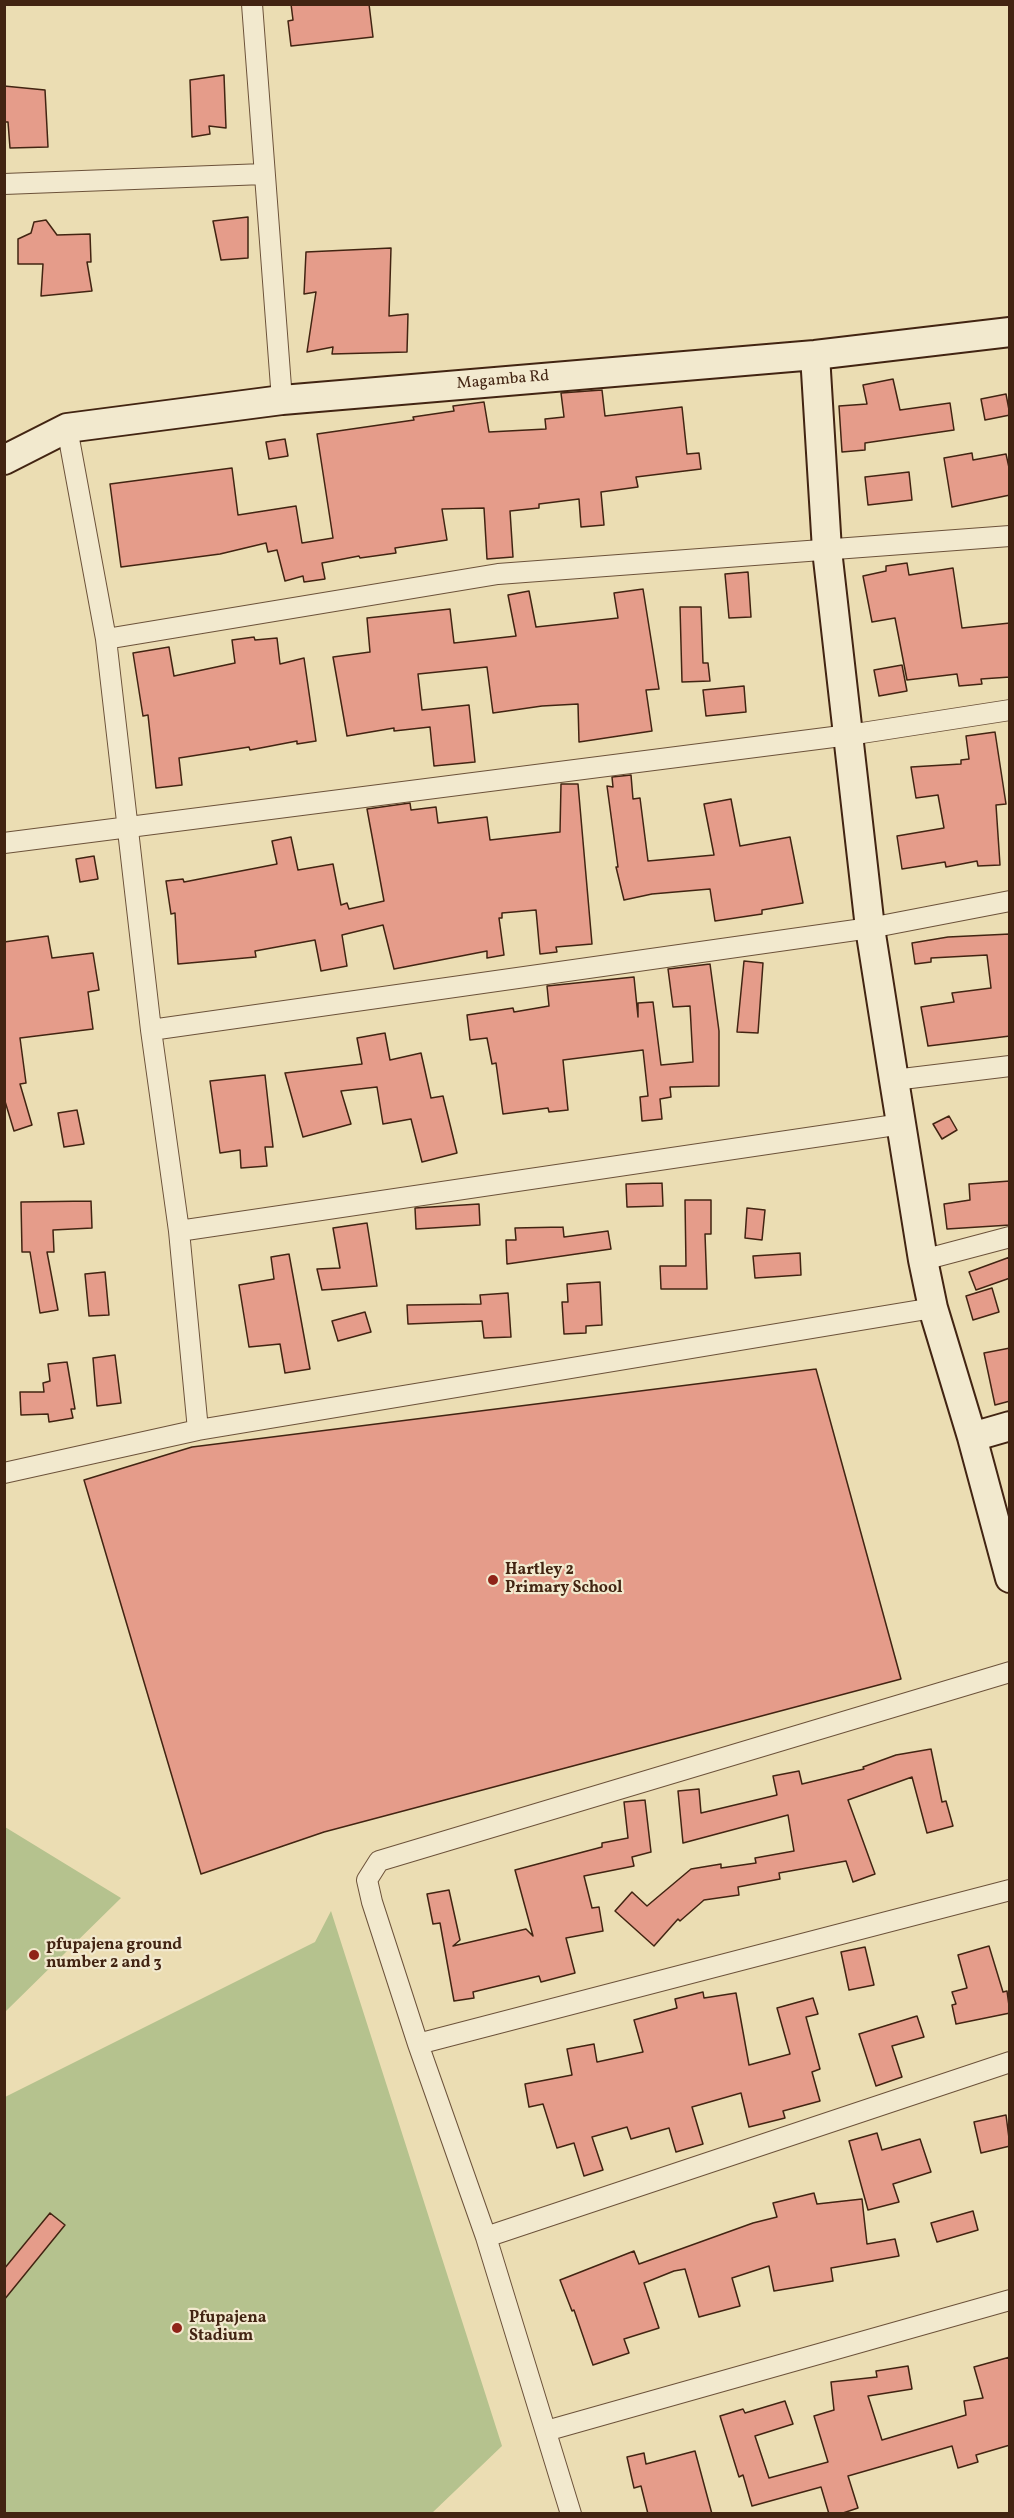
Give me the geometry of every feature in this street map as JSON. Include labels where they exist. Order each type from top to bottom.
[{"type":"street","points":[[252,4],[282,400]]},
{"type":"street","points":[[4,184],[264,174]]},
{"type":"street","name":"Magamba Rd","points":[[4,460],[67,428],[282,400],[815,355],[1010,332]]},
{"type":"street","points":[[815,355],[827,550],[870,928],[894,1080],[933,1308],[972,1437],[1010,1578]]},
{"type":"street","points":[[67,428],[106,639],[151,1030],[179,1231],[198,1430]]},
{"type":"street","points":[[106,639],[498,574],[1010,536]]},
{"type":"street","points":[[4,843],[849,735],[1010,710]]},
{"type":"street","points":[[151,1030],[870,928],[1010,901]]},
{"type":"street","points":[[894,1080],[1010,1066]]},
{"type":"street","points":[[179,1231],[902,1124]]},
{"type":"street","points":[[923,1260],[1010,1237]]},
{"type":"street","points":[[4,1473],[198,1430],[933,1308]]},
{"type":"street","points":[[972,1437],[1010,1425]]},
{"type":"street","points":[[571,2514],[486,2237],[417,2044],[367,1880],[379,1861],[1010,1672]]},
{"type":"street","points":[[417,2044],[1010,1890]]},
{"type":"street","points":[[486,2237],[1010,2062]]},
{"type":"street","points":[[546,2431],[1010,2300]]},
{"type":"green space","name":"pfupajena ground number 2 and 3","points":[[5,1827],[121,1898],[5,2012]]},
{"type":"green space","name":"Pfupajena Stadium","points":[[331,1911],[502,2446],[432,2513],[5,2514],[5,2097],[315,1942]]},
{"type":"building","points":[[291,4],[369,4],[373,37],[291,46],[288,21],[293,20]]},
{"type":"building","points":[[224,75],[226,128],[209,126],[210,134],[192,137],[190,80]]},
{"type":"building","points":[[4,86],[45,90],[48,147],[10,148],[8,122],[4,122]]},
{"type":"building","points":[[248,217],[248,258],[221,260],[213,221]]},
{"type":"building","points":[[46,220],[57,235],[90,234],[91,262],[87,262],[92,291],[41,296],[43,264],[18,264],[18,239],[31,233],[34,222]]},
{"type":"building","points":[[391,248],[389,316],[408,314],[407,352],[332,354],[333,347],[307,352],[316,292],[304,294],[306,252]]},
{"type":"building","points":[[893,379],[900,410],[950,403],[954,430],[865,443],[865,450],[842,452],[839,406],[867,404],[863,385]]},
{"type":"building","points":[[602,390],[605,416],[682,407],[687,454],[699,453],[701,469],[636,477],[638,487],[601,492],[604,525],[581,527],[579,499],[539,504],[539,508],[510,511],[513,557],[487,559],[484,508],[442,509],[447,540],[395,548],[396,553],[360,558],[359,556],[322,563],[325,579],[304,582],[303,576],[285,581],[277,550],[268,552],[266,543],[220,554],[121,567],[110,484],[232,468],[238,515],[296,506],[302,543],[333,538],[317,434],[414,420],[413,417],[454,411],[453,406],[484,402],[489,432],[546,429],[545,419],[564,417],[561,393]]},
{"type":"building","points":[[1006,394],[1010,415],[985,420],[981,399]]},
{"type":"building","points":[[285,439],[288,456],[269,459],[266,442]]},
{"type":"building","points":[[972,453],[973,460],[1006,454],[1010,472],[1010,495],[952,507],[944,458]]},
{"type":"building","points":[[909,472],[912,500],[868,505],[865,477]]},
{"type":"building","points":[[907,563],[909,575],[953,568],[962,628],[1010,623],[1010,677],[981,679],[982,684],[959,686],[957,674],[907,680],[895,618],[872,622],[863,576],[886,571],[886,566]]},
{"type":"building","points":[[748,572],[751,617],[729,618],[725,574]]},
{"type":"building","points":[[643,589],[659,689],[646,690],[652,731],[579,742],[578,704],[542,706],[493,713],[487,667],[418,674],[422,710],[469,705],[475,762],[434,766],[430,727],[394,731],[394,728],[347,736],[333,657],[370,652],[367,618],[450,609],[454,643],[516,636],[508,595],[529,591],[536,627],[618,618],[614,593]]},
{"type":"building","points":[[680,607],[701,607],[703,663],[708,663],[710,681],[682,682]]},
{"type":"building","points":[[254,637],[255,640],[277,638],[280,664],[304,658],[316,741],[297,744],[297,741],[250,750],[249,747],[179,758],[182,785],[156,788],[148,715],[143,716],[133,653],[169,647],[174,676],[235,663],[232,640]]},
{"type":"building","points":[[902,665],[907,691],[879,696],[874,670]]},
{"type":"building","points":[[744,686],[746,712],[706,716],[703,690]]},
{"type":"building","points":[[995,732],[1006,804],[996,805],[1000,865],[978,866],[977,861],[946,867],[945,862],[902,869],[897,836],[944,828],[938,795],[916,798],[911,767],[961,764],[961,760],[969,759],[966,736]]},
{"type":"building","points":[[631,775],[633,799],[640,798],[648,861],[714,855],[704,804],[731,799],[740,846],[790,837],[803,903],[762,910],[762,914],[715,921],[710,889],[652,894],[624,900],[616,867],[618,867],[607,786],[613,787],[612,777]]},
{"type":"building","points":[[561,784],[578,784],[592,944],[556,947],[557,952],[540,954],[536,910],[502,913],[502,918],[499,918],[504,955],[487,958],[487,951],[394,969],[383,925],[342,935],[347,966],[321,971],[315,940],[255,951],[256,957],[178,964],[175,913],[171,914],[166,881],[183,879],[184,882],[277,864],[272,841],[291,837],[298,870],[333,864],[341,905],[347,903],[349,909],[384,901],[367,809],[410,803],[411,810],[436,807],[438,823],[487,817],[490,840],[560,832]]},
{"type":"building","points":[[94,856],[98,879],[80,882],[76,859]]},
{"type":"building","points":[[1010,934],[1010,1036],[928,1046],[921,1007],[954,1002],[952,993],[991,988],[987,955],[931,958],[931,962],[915,964],[912,943],[948,937]]},
{"type":"building","points":[[48,936],[52,958],[93,953],[99,990],[88,992],[93,1029],[20,1038],[26,1083],[20,1084],[32,1125],[14,1131],[4,1098],[4,942]]},
{"type":"building","points":[[744,961],[763,963],[758,1033],[737,1032]]},
{"type":"building","points":[[710,964],[719,1031],[719,1086],[670,1087],[671,1097],[660,1099],[662,1119],[642,1121],[640,1097],[648,1096],[643,1050],[563,1060],[568,1110],[549,1112],[548,1108],[503,1114],[496,1063],[492,1064],[487,1038],[470,1040],[467,1015],[513,1008],[514,1012],[549,1006],[547,986],[634,977],[638,1017],[638,1003],[653,1002],[661,1065],[693,1062],[690,1006],[673,1007],[668,969]]},
{"type":"building","points":[[385,1033],[390,1060],[421,1053],[431,1098],[443,1096],[457,1153],[422,1162],[411,1119],[383,1124],[377,1087],[341,1091],[351,1124],[303,1137],[285,1073],[362,1064],[357,1038]]},
{"type":"building","points":[[265,1075],[273,1147],[265,1147],[267,1166],[241,1168],[240,1150],[220,1153],[210,1081]]},
{"type":"building","points":[[77,1110],[84,1144],[64,1147],[58,1113]]},
{"type":"building","points":[[949,1116],[957,1130],[942,1139],[933,1124]]},
{"type":"building","points":[[1010,1181],[1010,1225],[947,1229],[944,1204],[970,1200],[969,1184]]},
{"type":"building","points":[[662,1183],[663,1206],[627,1207],[626,1184]]},
{"type":"building","points":[[685,1200],[711,1200],[711,1234],[705,1234],[707,1289],[661,1289],[660,1266],[686,1266]]},
{"type":"building","points":[[91,1201],[92,1228],[53,1230],[54,1252],[47,1252],[58,1310],[40,1313],[30,1252],[22,1252],[21,1202]]},
{"type":"building","points":[[479,1204],[480,1225],[416,1229],[415,1208]]},
{"type":"building","points":[[747,1208],[765,1210],[762,1240],[745,1238]]},
{"type":"building","points":[[367,1223],[377,1286],[322,1290],[317,1269],[340,1268],[333,1228]]},
{"type":"building","points":[[563,1227],[564,1237],[608,1231],[611,1249],[507,1264],[506,1240],[516,1240],[515,1228]]},
{"type":"building","points":[[800,1253],[801,1275],[755,1278],[753,1256]]},
{"type":"building","points":[[289,1254],[310,1369],[285,1373],[280,1344],[249,1347],[239,1285],[274,1279],[271,1257]]},
{"type":"building","points":[[1010,1257],[1010,1278],[976,1290],[969,1272]]},
{"type":"building","points":[[105,1272],[109,1315],[89,1316],[85,1274]]},
{"type":"building","points":[[600,1282],[602,1325],[586,1326],[586,1333],[564,1334],[562,1302],[568,1302],[567,1284]]},
{"type":"building","points":[[992,1288],[999,1312],[973,1320],[966,1296]]},
{"type":"building","points":[[508,1293],[511,1337],[484,1338],[482,1321],[408,1324],[407,1305],[481,1304],[480,1295]]},
{"type":"building","points":[[365,1312],[371,1332],[338,1341],[332,1321]]},
{"type":"building","points":[[1010,1348],[1010,1401],[995,1405],[984,1353]]},
{"type":"building","points":[[115,1355],[121,1403],[97,1406],[93,1358]]},
{"type":"building","points":[[67,1362],[75,1409],[71,1409],[73,1418],[49,1422],[48,1414],[21,1415],[20,1392],[44,1392],[43,1383],[50,1381],[48,1364]]},
{"type":"building","name":"Hartley 2 Primary School","points":[[816,1369],[901,1679],[324,1832],[201,1874],[84,1480],[192,1447]]},
{"type":"building","points":[[931,1749],[942,1802],[946,1801],[953,1826],[927,1833],[912,1777],[848,1800],[875,1874],[853,1882],[846,1861],[779,1873],[780,1879],[738,1887],[739,1895],[704,1900],[680,1921],[678,1919],[654,1946],[615,1911],[632,1892],[647,1906],[691,1869],[721,1864],[721,1868],[756,1863],[755,1858],[794,1851],[788,1815],[683,1843],[678,1791],[699,1789],[701,1813],[777,1795],[773,1776],[799,1771],[802,1784],[864,1769],[863,1767],[896,1755]]},
{"type":"building","points":[[645,1800],[651,1852],[632,1857],[634,1866],[584,1876],[592,1908],[599,1907],[603,1931],[566,1938],[575,1973],[541,1982],[539,1976],[473,1992],[474,1998],[454,2001],[440,1923],[433,1924],[427,1894],[449,1890],[460,1940],[453,1946],[526,1929],[533,1936],[515,1870],[602,1847],[602,1843],[628,1838],[624,1802]]},
{"type":"building","points":[[989,1946],[1003,1992],[1007,1991],[1010,2013],[956,2024],[952,2005],[956,2004],[952,1992],[967,1988],[958,1955]]},
{"type":"building","points":[[865,1947],[874,1985],[849,1990],[841,1952]]},
{"type":"building","points":[[703,1992],[704,1998],[736,1993],[749,2065],[790,2054],[777,2008],[813,1998],[818,2014],[806,2017],[820,2069],[812,2072],[820,2101],[783,2111],[785,2118],[749,2127],[741,2093],[692,2107],[703,2144],[676,2152],[669,2128],[631,2139],[627,2127],[592,2137],[603,2170],[584,2176],[574,2143],[557,2148],[543,2104],[529,2107],[525,2084],[572,2075],[567,2049],[594,2044],[597,2062],[643,2052],[634,2020],[677,2008],[675,1999]]},
{"type":"building","points":[[917,2016],[924,2037],[892,2046],[902,2077],[876,2086],[859,2034]]},
{"type":"building","points":[[1006,2115],[1010,2146],[981,2153],[974,2122]]},
{"type":"building","points":[[877,2133],[882,2150],[920,2139],[931,2172],[893,2184],[899,2202],[868,2210],[849,2141]]},
{"type":"building","points":[[814,2193],[817,2204],[862,2199],[867,2244],[895,2239],[899,2256],[831,2268],[833,2281],[774,2291],[769,2266],[732,2278],[740,2306],[699,2317],[685,2269],[674,2271],[644,2283],[659,2328],[624,2339],[629,2353],[593,2365],[574,2310],[572,2311],[560,2280],[634,2251],[639,2264],[753,2223],[777,2217],[773,2203]]},
{"type":"building","points":[[973,2211],[978,2230],[937,2242],[931,2223]]},
{"type":"building","points":[[50,2213],[65,2225],[4,2300],[4,2269]]},
{"type":"building","points":[[1010,2357],[1010,2445],[976,2455],[978,2462],[958,2468],[952,2446],[848,2476],[858,2508],[840,2514],[829,2514],[821,2487],[752,2506],[743,2475],[739,2477],[720,2416],[743,2409],[745,2413],[785,2401],[793,2424],[755,2436],[769,2478],[828,2462],[814,2416],[834,2410],[831,2382],[877,2377],[876,2371],[908,2366],[912,2389],[868,2396],[882,2440],[966,2415],[964,2401],[983,2398],[974,2367]]},
{"type":"building","points":[[695,2451],[712,2514],[648,2514],[641,2486],[634,2488],[627,2457],[644,2453],[646,2464]]},
{"type":"place","name":"Hartley 2 Primary School","points":[[493,1580]]},
{"type":"place","name":"pfupajena ground number 2 and 3","points":[[34,1955]]},
{"type":"place","name":"Pfupajena Stadium","points":[[177,2328]]}]
